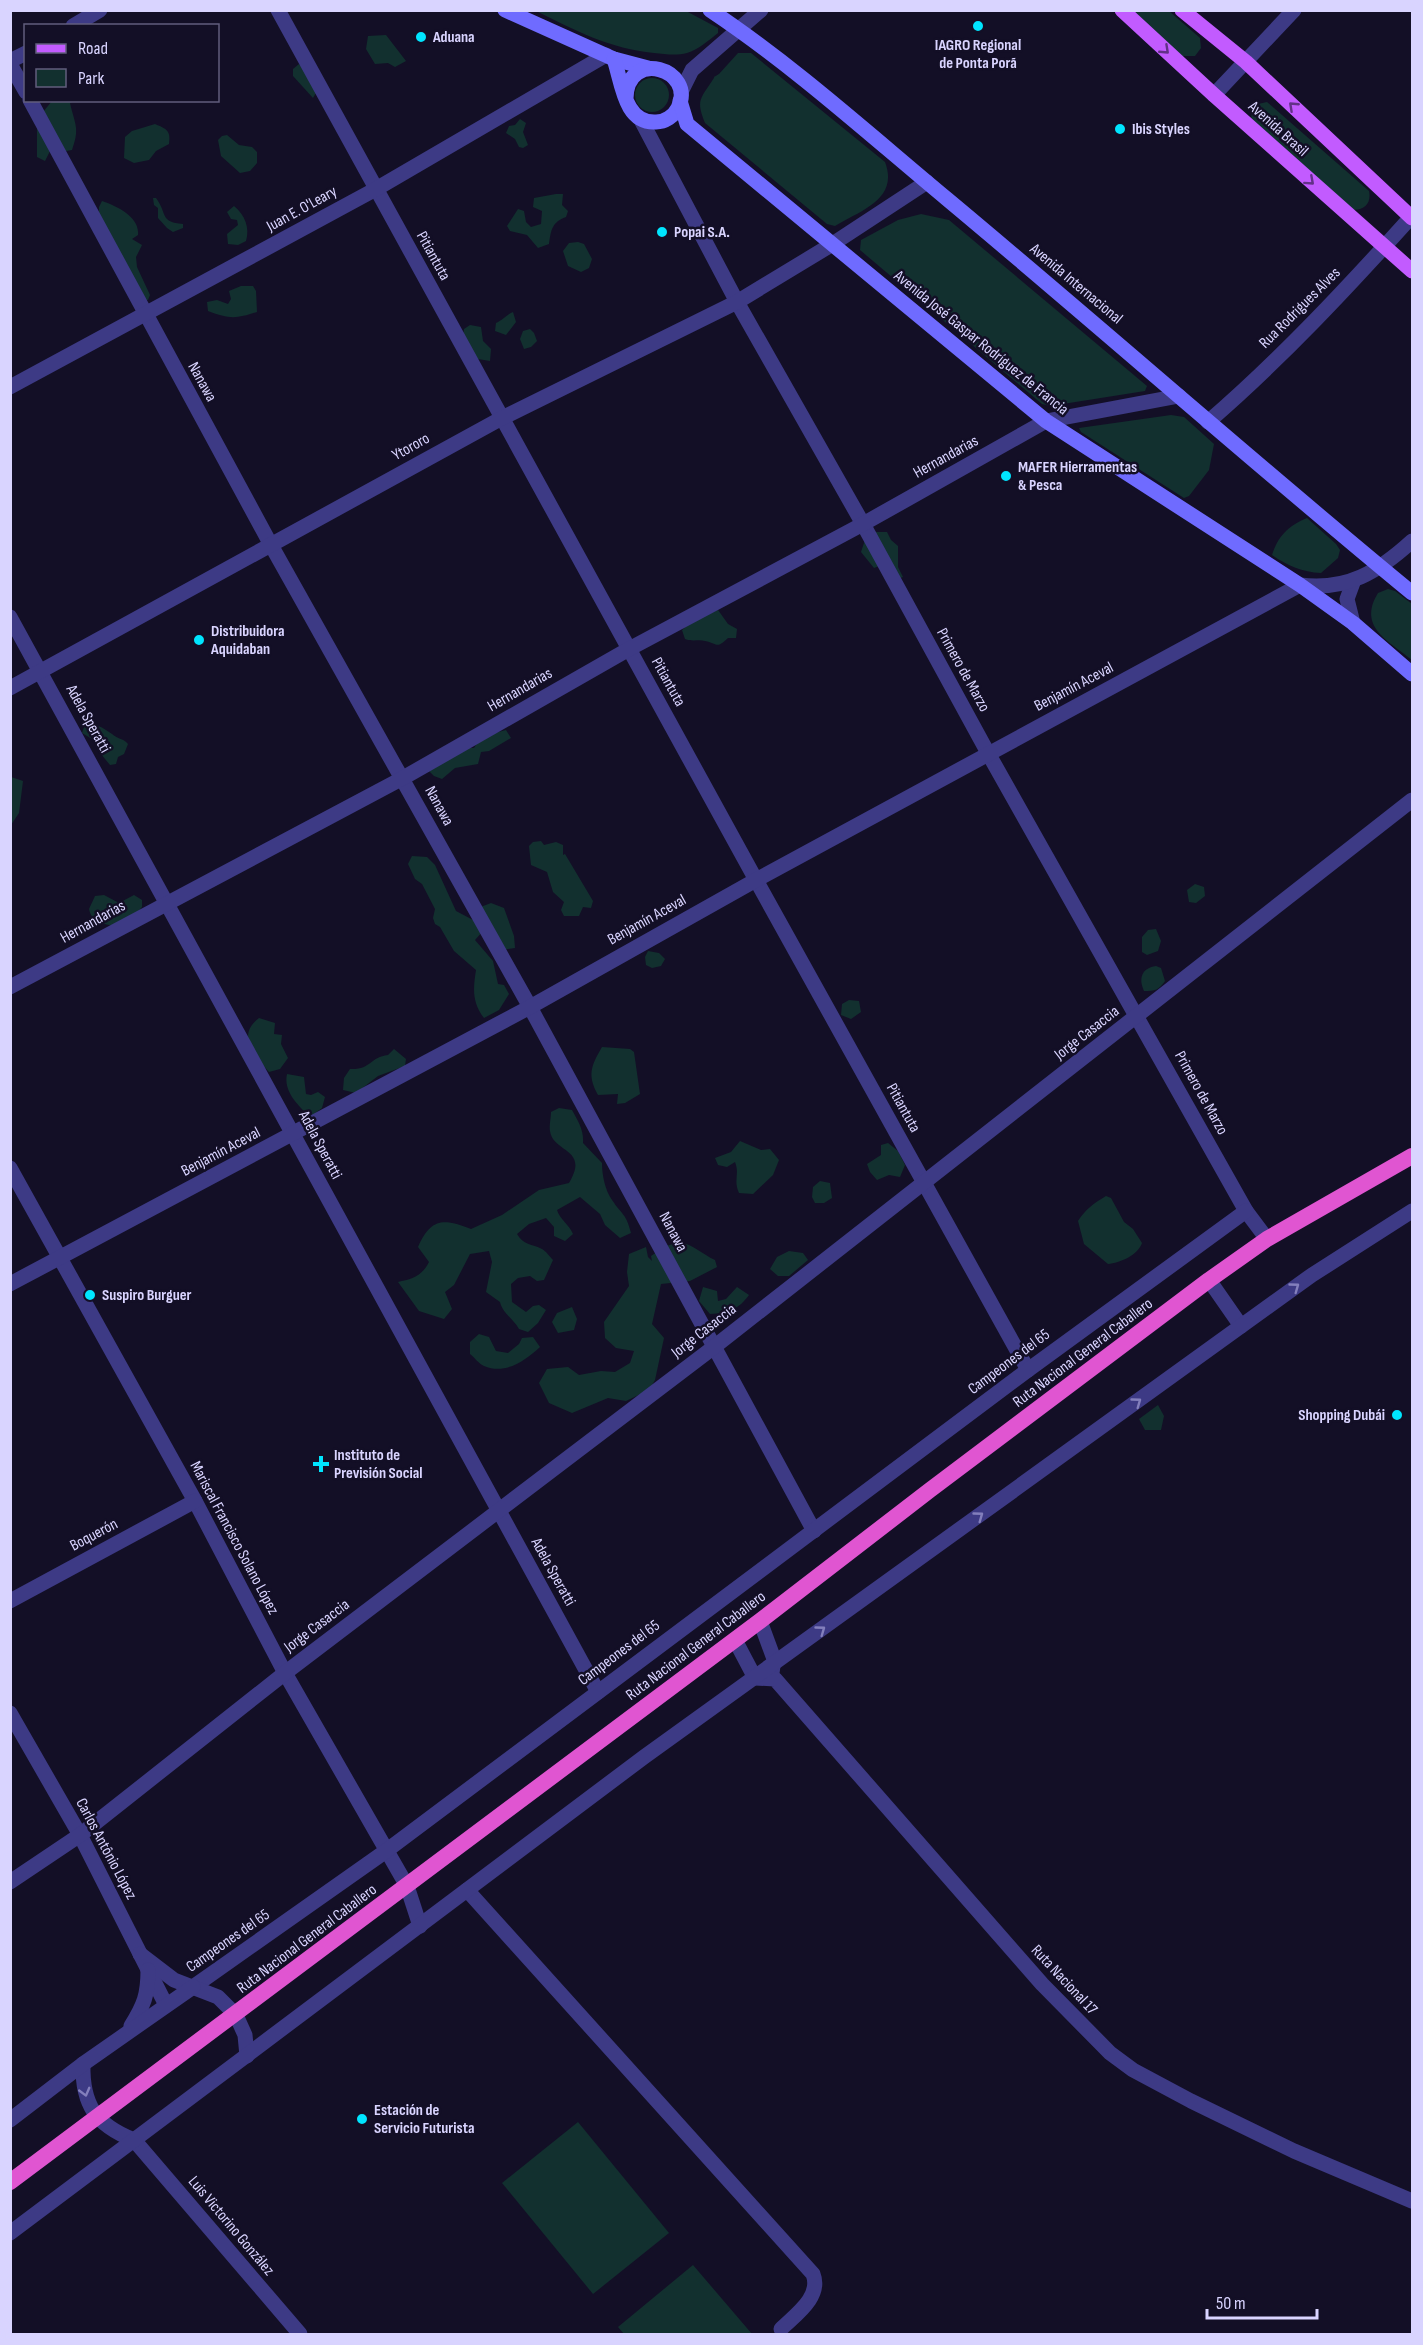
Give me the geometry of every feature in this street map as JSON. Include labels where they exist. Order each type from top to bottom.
[{"type":"highway","name":"Ruta Nacional General Caballero","points":[[10,2182],[735,1640],[1209,1280],[1267,1239],[1413,1156]]},
{"type":"main road","points":[[505,10],[610,57],[674,77],[687,124],[642,120],[631,111],[610,57]]},
{"type":"main road","name":"Avenida Internacional","points":[[710,10],[740,30],[927,182],[1082,311],[1208,422],[1413,593]]},
{"type":"main road","name":"Avenida Brasil","points":[[1122,10],[1214,95],[1413,271]]},
{"type":"main road","name":"Avenida Brasil","points":[[1182,10],[1246,62],[1412,217]]},
{"type":"main road","points":[[626,98],[626,90],[633,77],[654,69]]},
{"type":"main road","points":[[661,121],[674,113],[680,97]]},
{"type":"main road","name":"Avenida José Gaspar Rodríguez de Francia","points":[[687,124],[1046,421],[1300,585],[1353,623],[1413,674]]},
{"type":"street","points":[[77,24],[100,10]]},
{"type":"street","name":"Pitiantuta","points":[[278,10],[1028,1370]]},
{"type":"street","points":[[680,97],[692,70],[761,10]]},
{"type":"street","points":[[1214,95],[1294,10]]},
{"type":"street","points":[[24,54],[10,63],[24,88]]},
{"type":"street","name":"Juan E. O'Leary","points":[[10,387],[375,189],[610,57]]},
{"type":"street","points":[[654,69],[692,70]]},
{"type":"street","name":"Nanawa","points":[[31,102],[271,545],[530,1007],[814,1530]]},
{"type":"street","name":"Primero de Marzo","points":[[642,120],[737,302],[863,524],[988,753],[1246,1211],[1267,1239]]},
{"type":"street","points":[[652,143],[661,121]]},
{"type":"street","name":"Ytororo","points":[[10,688],[502,418],[737,302],[831,245],[927,182]]},
{"type":"street","name":"Rua Rodrigues Alves","points":[[1208,422],[1242,392],[1386,247],[1412,217]]},
{"type":"street","name":"Hernandarias","points":[[10,987],[403,777],[629,649],[863,524],[1046,421],[1179,396]]},
{"type":"street","points":[[1300,585],[1343,585],[1380,566],[1413,541]]},
{"type":"street","points":[[1353,623],[1347,599],[1354,580]]},
{"type":"street","name":"Benjamín Aceval","points":[[10,1284],[530,1007],[756,880],[1300,585]]},
{"type":"street","name":"Adela Speratti","points":[[10,616],[598,1692]]},
{"type":"street","name":"Jorge Casaccia","points":[[10,1882],[80,1835],[285,1673],[714,1347],[1413,800]]},
{"type":"street","name":"Mariscal Francisco Solano López","points":[[10,1168],[195,1501],[285,1673],[407,1886],[420,1926]]},
{"type":"street","name":"Campeones del 65","points":[[10,2120],[83,2064],[386,1851],[1028,1370],[1246,1211]]},
{"type":"street","points":[[10,2233],[644,1757],[755,1678],[773,1671],[1317,1272],[1413,1211]]},
{"type":"street","points":[[1209,1280],[1241,1326]]},
{"type":"street","name":"Boquerón","points":[[10,1600],[195,1501]]},
{"type":"street","name":"Ruta Nacional 17","points":[[760,1621],[774,1659],[775,1679],[1042,1984],[1110,2054],[1133,2070],[1201,2106],[1294,2151],[1413,2201]]},
{"type":"street","points":[[735,1640],[755,1678]]},
{"type":"street","name":"Carlos Antônio López","points":[[10,1713],[80,1835],[166,2005]]},
{"type":"street","points":[[468,1890],[813,2274],[815,2285],[809,2301],[781,2329]]},
{"type":"street","points":[[140,1954],[166,1975],[218,1997],[236,2015],[245,2035],[247,2056]]},
{"type":"street","points":[[128,2032],[142,2009],[148,1992],[148,1970]]},
{"type":"street","points":[[83,2064],[83,2083],[87,2101],[97,2117],[114,2132],[134,2140]]},
{"type":"street","name":"Luis Victorino González","points":[[134,2140],[300,2334]]},
{"type":"green space","points":[[536,11],[686,11],[718,28],[718,33],[691,52],[675,55],[654,53],[608,43]]},
{"type":"green space","points":[[1129,11],[1169,11],[1200,38],[1201,48],[1195,56],[1181,56]]},
{"type":"green space","points":[[386,35],[406,61],[395,67],[388,63],[375,64],[366,49],[368,36]]},
{"type":"green space","points":[[738,53],[751,53],[885,162],[888,175],[887,185],[875,202],[835,226],[827,224],[705,123],[700,105],[702,96],[714,77]]},
{"type":"green space","points":[[299,64],[320,86],[313,98],[293,76],[293,69]]},
{"type":"green space","points":[[652,78],[664,83],[669,95],[664,107],[652,112],[640,107],[635,95],[640,83]]},
{"type":"green space","points":[[51,102],[72,102],[70,103],[76,136],[72,150],[61,152],[52,147],[45,161],[37,157],[39,117]]},
{"type":"green space","points":[[1267,102],[1369,191],[1369,200],[1365,206],[1349,209],[1251,123],[1252,108]]},
{"type":"green space","points":[[520,119],[526,123],[523,132],[528,145],[523,148],[519,147],[515,139],[506,133],[509,126],[515,125]]},
{"type":"green space","points":[[155,124],[167,131],[169,144],[156,151],[149,160],[134,163],[124,158],[125,137],[132,131]]},
{"type":"green space","points":[[227,135],[239,145],[252,147],[257,152],[257,163],[250,171],[240,173],[221,156],[218,140]]},
{"type":"green space","points":[[563,194],[562,205],[568,211],[566,217],[553,227],[549,244],[538,248],[527,235],[510,231],[507,226],[518,209],[524,211],[526,222],[531,227],[541,224],[542,211],[533,207],[534,198]]},
{"type":"green space","points":[[153,198],[156,198],[160,204],[167,219],[183,224],[183,228],[173,232],[167,228],[158,218],[158,208],[154,205]]},
{"type":"green space","points":[[102,201],[121,209],[138,229],[138,235],[132,239],[142,245],[136,257],[137,267],[150,295],[148,300],[140,299],[99,216]]},
{"type":"green space","points":[[234,206],[244,218],[247,227],[246,241],[238,245],[228,244],[227,234],[238,225],[237,220],[231,219],[227,212]]},
{"type":"green space","points":[[921,214],[949,220],[1147,386],[1145,391],[1050,406],[1042,404],[860,250],[861,240],[898,220]]},
{"type":"green space","points":[[569,243],[584,244],[592,259],[589,268],[581,272],[568,266],[563,251]]},
{"type":"green space","points":[[241,286],[253,286],[256,291],[257,312],[233,317],[208,311],[207,302],[217,300],[228,304],[231,299],[229,291]]},
{"type":"green space","points":[[513,312],[516,322],[506,335],[495,331],[496,323]]},
{"type":"green space","points":[[470,325],[481,327],[483,341],[491,349],[490,361],[478,359],[463,339],[464,329]]},
{"type":"green space","points":[[530,329],[537,341],[531,347],[524,349],[520,339],[523,331]]},
{"type":"green space","points":[[1171,415],[1184,417],[1214,444],[1209,470],[1189,496],[1184,498],[1081,432],[1079,428]]},
{"type":"green space","points":[[1307,518],[1340,550],[1338,558],[1321,573],[1295,568],[1272,555],[1277,542],[1285,532],[1294,524]]},
{"type":"green space","points":[[876,532],[887,532],[898,546],[898,567],[903,577],[893,581],[882,565],[874,568],[861,552],[866,537]]},
{"type":"green space","points":[[1388,589],[1395,591],[1412,604],[1412,660],[1386,639],[1373,624],[1372,605],[1378,593]]},
{"type":"green space","points":[[718,610],[728,624],[737,629],[736,638],[728,638],[717,645],[703,640],[685,639],[682,630],[692,621]]},
{"type":"green space","points":[[85,724],[100,726],[128,744],[124,754],[118,757],[116,764],[110,765],[101,754],[106,744],[100,738],[92,739],[82,733]]},
{"type":"green space","points":[[506,730],[511,738],[489,751],[481,752],[478,764],[455,768],[442,779],[429,771],[462,748],[474,748],[483,738]]},
{"type":"green space","points":[[11,777],[23,781],[19,813],[11,825]]},
{"type":"green space","points":[[541,841],[544,845],[556,842],[563,845],[563,855],[565,854],[593,901],[591,908],[583,907],[579,916],[564,916],[561,910],[564,902],[553,892],[547,872],[531,865],[529,846],[533,842]]},
{"type":"green space","points":[[412,856],[427,857],[435,865],[456,911],[475,921],[478,908],[491,903],[504,908],[514,936],[515,948],[501,950],[483,931],[475,940],[493,961],[498,984],[504,985],[509,994],[499,1010],[484,1018],[474,995],[476,970],[454,951],[440,927],[435,924],[433,918],[435,909],[408,864]]},
{"type":"green space","points":[[1195,884],[1204,887],[1205,896],[1196,903],[1189,902],[1187,890]]},
{"type":"green space","points":[[104,895],[119,903],[134,895],[142,900],[142,907],[123,922],[107,924],[93,917],[89,909],[95,896]]},
{"type":"green space","points":[[1156,929],[1161,941],[1158,951],[1147,955],[1142,952],[1142,937],[1148,930]]},
{"type":"green space","points":[[648,951],[659,953],[665,959],[661,966],[652,968],[646,965],[645,957]]},
{"type":"green space","points":[[1156,966],[1161,968],[1165,981],[1156,989],[1144,991],[1141,982],[1142,974],[1147,969]]},
{"type":"green space","points":[[849,1000],[859,1001],[861,1012],[851,1019],[841,1015],[842,1004]]},
{"type":"green space","points":[[259,1018],[275,1023],[274,1034],[282,1035],[281,1044],[288,1058],[280,1069],[269,1072],[250,1045],[249,1032]]},
{"type":"green space","points":[[602,1047],[630,1049],[634,1052],[640,1094],[625,1103],[617,1104],[618,1094],[598,1095],[592,1082],[595,1060]]},
{"type":"green space","points":[[394,1049],[406,1059],[405,1066],[378,1076],[356,1093],[343,1090],[344,1078],[350,1069],[367,1066],[377,1058],[388,1055]]},
{"type":"green space","points":[[287,1074],[304,1077],[306,1094],[311,1095],[318,1092],[325,1097],[322,1108],[310,1117],[290,1093],[286,1081]]},
{"type":"green space","points":[[559,1108],[572,1110],[582,1130],[583,1143],[602,1163],[607,1192],[625,1218],[631,1233],[620,1238],[605,1225],[600,1214],[580,1197],[557,1210],[573,1234],[565,1241],[554,1236],[554,1227],[546,1218],[529,1224],[517,1234],[525,1242],[543,1250],[553,1260],[544,1280],[537,1281],[530,1276],[518,1278],[511,1284],[512,1302],[526,1312],[533,1306],[539,1305],[546,1310],[538,1323],[528,1332],[519,1329],[503,1310],[500,1302],[486,1292],[492,1262],[489,1251],[470,1254],[454,1285],[445,1292],[452,1309],[444,1319],[419,1311],[398,1282],[416,1276],[429,1262],[418,1247],[428,1230],[445,1222],[471,1229],[502,1215],[539,1190],[569,1183],[574,1172],[573,1157],[557,1143],[550,1131],[551,1112]]},
{"type":"green space","points":[[740,1141],[761,1150],[770,1149],[779,1160],[773,1175],[753,1194],[739,1193],[735,1162],[727,1167],[718,1165],[715,1158],[731,1152]]},
{"type":"green space","points":[[888,1143],[898,1151],[905,1165],[900,1177],[889,1175],[877,1180],[867,1164],[881,1155],[881,1145]]},
{"type":"green space","points":[[820,1181],[830,1183],[832,1198],[824,1203],[815,1203],[812,1197],[813,1187]]},
{"type":"green space","points":[[1106,1196],[1111,1198],[1124,1222],[1133,1229],[1142,1243],[1137,1251],[1128,1258],[1108,1264],[1084,1244],[1078,1221],[1090,1207]]},
{"type":"green space","points":[[680,1242],[690,1245],[715,1260],[717,1267],[690,1281],[661,1284],[652,1324],[664,1338],[655,1380],[649,1390],[626,1401],[608,1398],[572,1413],[549,1403],[539,1383],[547,1369],[568,1367],[579,1375],[601,1371],[615,1372],[630,1363],[634,1351],[616,1348],[605,1338],[604,1322],[629,1286],[627,1272],[629,1254],[646,1247],[648,1257],[652,1261],[651,1256],[666,1246]]},
{"type":"green space","points":[[789,1251],[803,1253],[808,1260],[789,1276],[778,1276],[770,1269],[777,1257]]},
{"type":"green space","points":[[703,1287],[717,1291],[718,1301],[726,1299],[737,1287],[749,1295],[732,1310],[710,1314],[699,1301]]},
{"type":"green space","points":[[572,1307],[577,1319],[574,1330],[558,1333],[552,1322],[557,1313]]},
{"type":"green space","points":[[479,1334],[489,1337],[496,1351],[508,1353],[519,1344],[522,1338],[533,1337],[540,1347],[514,1365],[500,1369],[492,1368],[482,1365],[470,1354],[470,1342]]},
{"type":"green space","points":[[1158,1405],[1164,1416],[1161,1430],[1145,1430],[1139,1419]]},
{"type":"green space","points":[[578,2122],[669,2233],[593,2294],[502,2183]]},
{"type":"green space","points":[[693,2265],[752,2334],[624,2334],[618,2327]]},
{"type":"place","name":"IAGRO Regional de Ponta Porã","points":[[978,26]]},
{"type":"place","name":"Aduana","points":[[421,37]]},
{"type":"place","name":"Ibis Styles","points":[[1120,129]]},
{"type":"place","name":"Popai S.A.","points":[[662,232]]},
{"type":"place","name":"MAFER Hierramentas & Pesca","points":[[1006,476]]},
{"type":"place","name":"Distribuidora Aquidaban","points":[[199,640]]},
{"type":"place","name":"Suspiro Burguer","points":[[90,1295]]},
{"type":"place","name":"Shopping Dubái","points":[[1397,1415]]},
{"type":"place","name":"Instituto de Previsión Social","points":[[321,1464]]},
{"type":"place","name":"Estación de Servicio Futurista","points":[[362,2119]]}]
